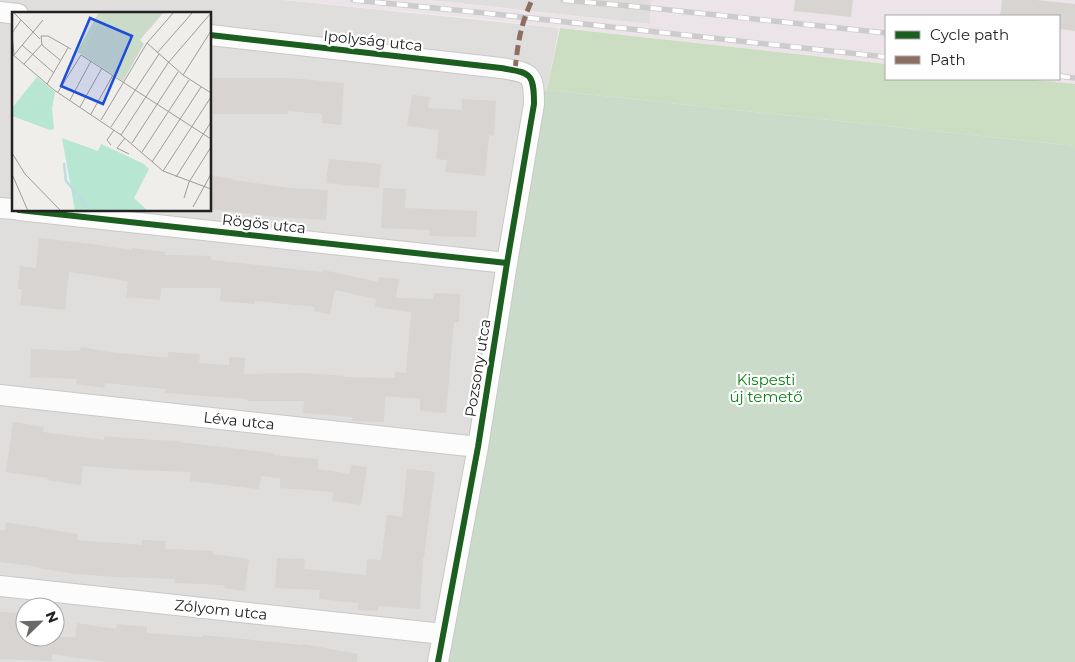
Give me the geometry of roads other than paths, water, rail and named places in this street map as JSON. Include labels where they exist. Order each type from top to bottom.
[{"type":"street","name":"Ipolyság utca","points":[[211,35],[501,68],[524,72],[531,78]]},
{"type":"street","name":"Pozsony utca","points":[[438,662],[478,447],[506,263],[534,104],[534,86],[531,78]]},
{"type":"street","name":"Rögös utca","points":[[28,211],[506,263]]},
{"type":"street","name":"Léva utca","points":[[0,395],[478,447]]},
{"type":"street","name":"Zólyom utca","points":[[0,586],[443,634]]},
{"type":"railway","points":[[353,0],[885,57]]},
{"type":"railway","points":[[563,0],[885,33]]},
{"type":"railway","points":[[1060,76],[1075,78]]},
{"type":"park label","name":"Kispesti új temető","points":[[766,388]]}]
